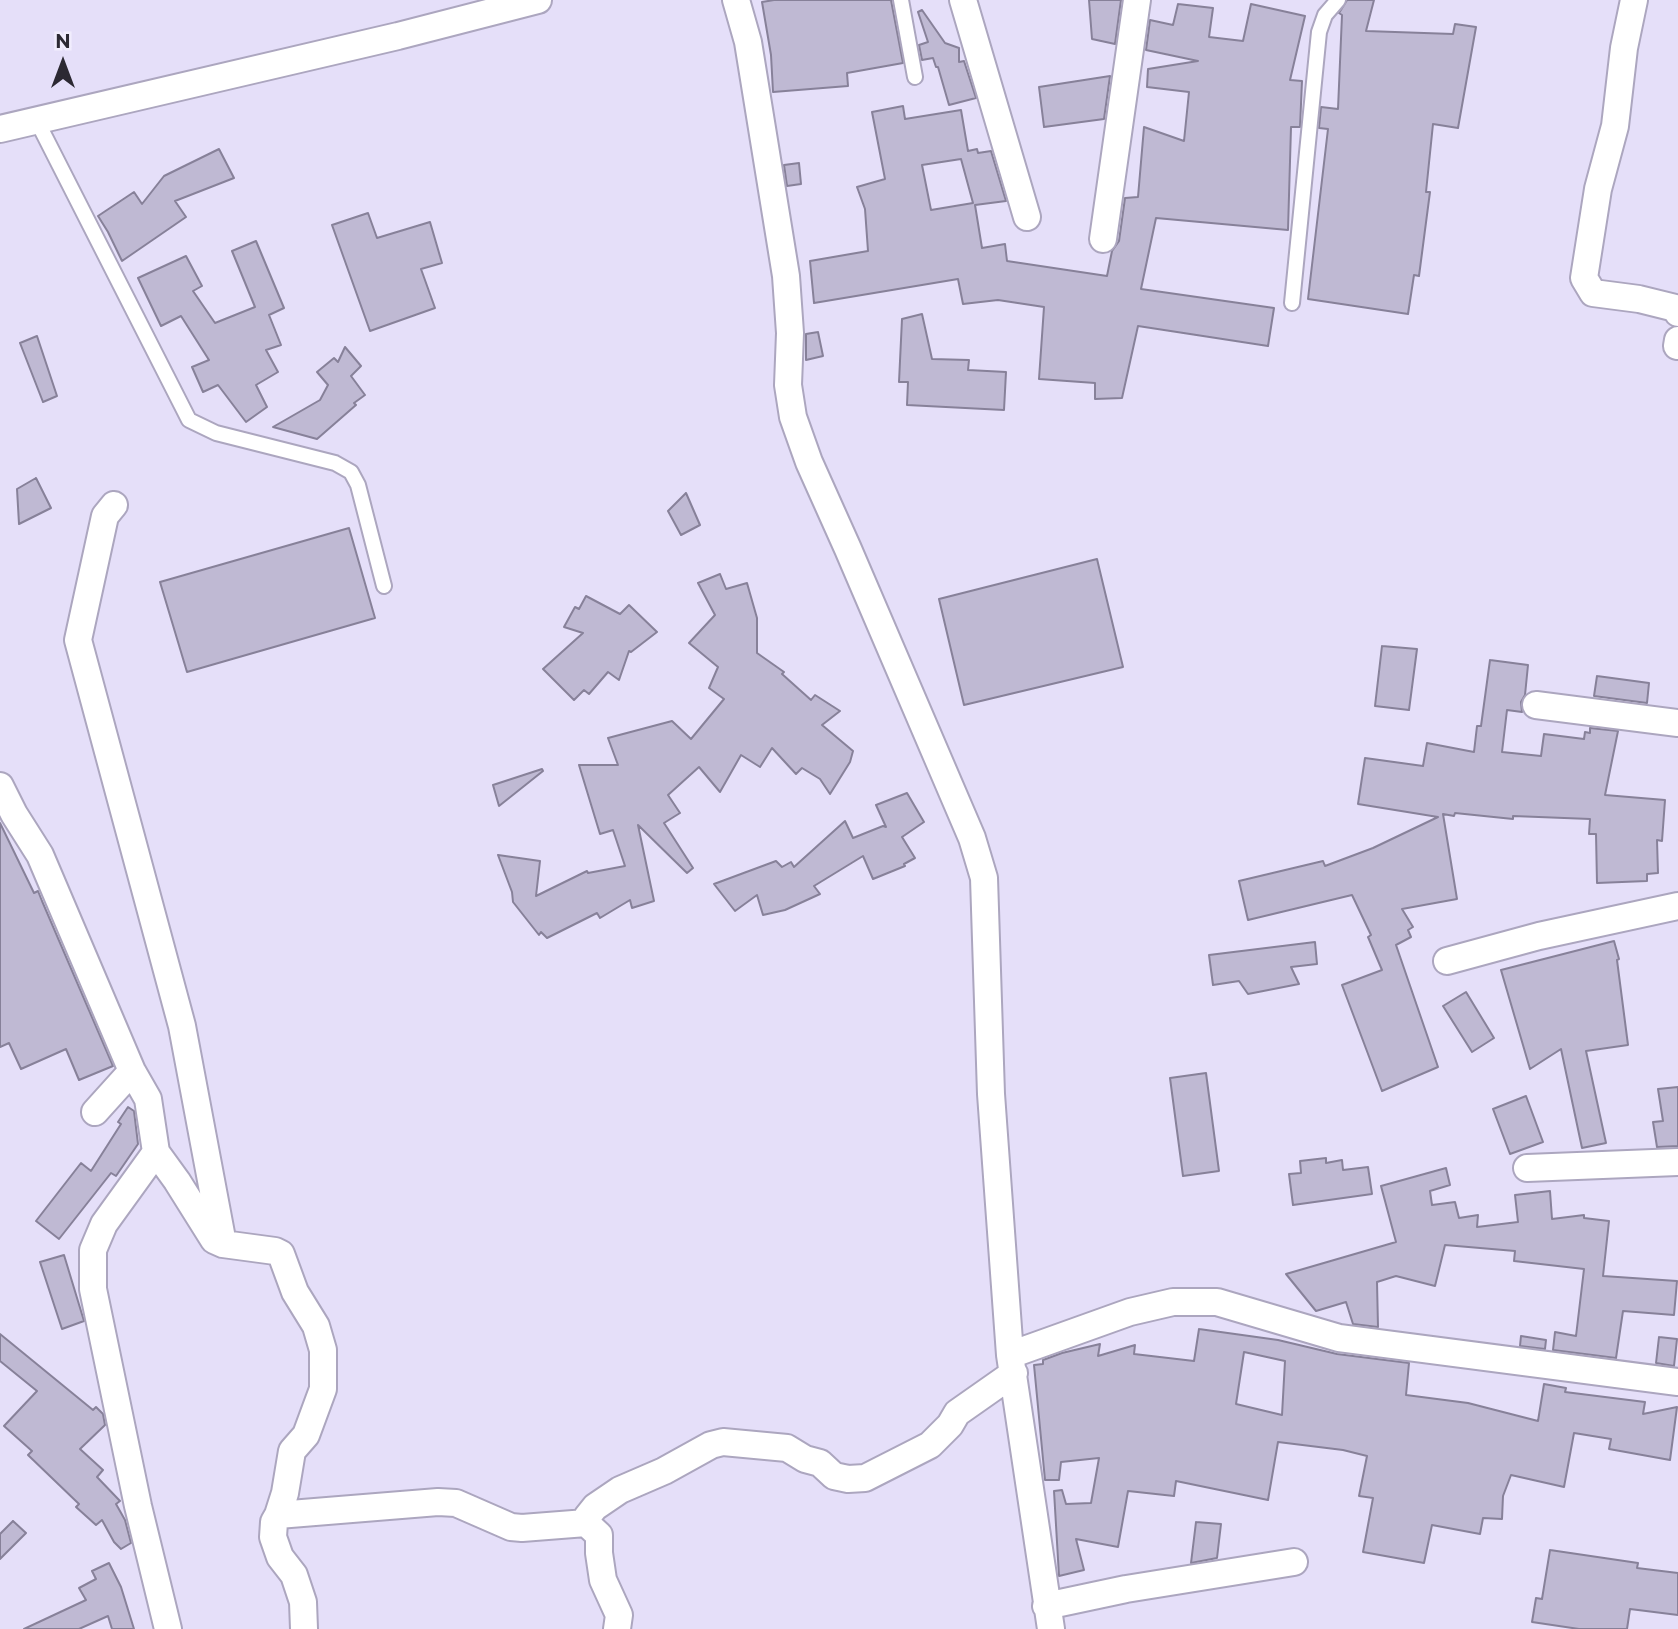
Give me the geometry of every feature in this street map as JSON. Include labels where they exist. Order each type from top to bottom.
[{"type":"street","points":[[0,129],[398,36],[538,0]]},
{"type":"street","points":[[736,0],[748,42],[786,276],[790,333],[788,385],[793,417],[809,462],[972,838],[984,878],[991,1094],[1012,1364],[1049,1617],[1126,1589],[1294,1562]]},
{"type":"street","points":[[963,0],[1027,217]]},
{"type":"street","points":[[1103,239],[1137,0]]},
{"type":"street","points":[[1634,0],[1624,48],[1615,126],[1598,189],[1584,278],[1593,293],[1639,299],[1675,308],[1678,313]]},
{"type":"street","points":[[114,505],[105,516],[78,640],[182,1026],[223,1244]]},
{"type":"street","points":[[1536,705],[1678,723]]},
{"type":"street","points":[[0,786],[40,855],[132,1071],[148,1100],[156,1152],[214,1240],[281,1254],[295,1292],[316,1326],[323,1350],[323,1389],[306,1435],[292,1451],[287,1507],[274,1522],[273,1536],[280,1557],[294,1575],[303,1602],[304,1629]]},
{"type":"street","points":[[1447,961],[1539,936],[1678,906]]},
{"type":"street","points":[[95,1112],[132,1071]]},
{"type":"street","points":[[156,1152],[104,1224],[93,1250],[93,1289],[138,1506],[168,1629]]},
{"type":"street","points":[[1527,1168],[1678,1162]]},
{"type":"street","points":[[586,1523],[595,1507],[620,1490],[723,1441],[787,1448],[804,1459],[820,1463],[835,1476],[848,1479],[865,1478],[930,1445],[950,1425],[957,1413],[1012,1364],[1130,1312],[1173,1302],[1217,1303],[1339,1338],[1678,1382]]},
{"type":"street","points":[[287,1507],[438,1502],[456,1503],[511,1527],[586,1523],[598,1535],[603,1580],[619,1615],[617,1629]]},
{"type":"lane","points":[[901,0],[915,77]]},
{"type":"lane","points":[[1292,303],[1319,32],[1325,15],[1338,0]]},
{"type":"lane","points":[[37,121],[189,420],[216,433],[335,463],[351,472],[358,485],[384,586]]},
{"type":"building","points":[[891,0],[903,63],[847,73],[848,86],[773,92],[771,55],[762,2]]},
{"type":"building","points":[[1089,0],[1121,0],[1115,44],[1092,39]]},
{"type":"building","points":[[1347,0],[1374,0],[1366,31],[1453,34],[1455,24],[1476,27],[1458,128],[1433,124],[1426,192],[1430,192],[1419,276],[1414,275],[1408,314],[1308,299],[1328,129],[1319,128],[1321,107],[1338,109],[1342,15],[1339,13]]},
{"type":"building","points":[[1178,4],[1213,8],[1209,37],[1243,41],[1251,4],[1305,16],[1290,80],[1302,81],[1300,127],[1291,127],[1288,230],[1156,218],[1141,289],[1274,308],[1268,346],[1138,326],[1122,398],[1095,399],[1095,383],[1039,379],[1044,307],[998,300],[963,304],[958,279],[814,303],[810,261],[868,251],[865,209],[857,187],[885,179],[872,112],[903,106],[905,119],[961,110],[968,151],[991,151],[1006,201],[975,205],[982,248],[1005,244],[1007,261],[1107,276],[1112,251],[1119,241],[1125,198],[1138,197],[1144,127],[1184,141],[1189,92],[1147,87],[1148,69],[1198,61],[1146,50],[1150,20],[1173,25]],"holes":[[[961,159],[973,203],[931,210],[922,165]]]},
{"type":"building","points":[[922,10],[945,43],[959,48],[959,62],[964,61],[976,98],[949,105],[933,58],[922,60],[919,45],[928,42],[918,12]]},
{"type":"building","points":[[1110,76],[1104,119],[1044,127],[1039,87]]},
{"type":"building","points":[[219,149],[234,178],[175,201],[186,217],[122,261],[98,216],[134,192],[142,204],[164,176]]},
{"type":"building","points":[[799,163],[801,184],[787,186],[784,165]]},
{"type":"building","points":[[368,213],[377,238],[430,222],[442,263],[421,269],[435,308],[370,331],[332,225]]},
{"type":"building","points":[[256,241],[284,308],[269,315],[281,345],[266,350],[278,372],[256,385],[267,407],[246,422],[218,385],[203,392],[192,367],[209,360],[181,316],[161,326],[138,278],[186,256],[202,286],[193,291],[215,323],[255,307],[232,251]]},
{"type":"building","points":[[922,314],[932,359],[969,360],[968,370],[1006,372],[1004,410],[907,405],[908,382],[899,382],[902,319]]},
{"type":"building","points":[[818,332],[823,356],[806,360],[806,334]]},
{"type":"building","points":[[37,336],[57,396],[43,402],[20,343]]},
{"type":"building","points":[[345,347],[361,366],[351,376],[365,395],[354,403],[356,405],[317,439],[273,427],[320,400],[328,385],[317,372],[334,358],[338,362]]},
{"type":"building","points":[[36,478],[51,508],[19,524],[17,489]]},
{"type":"building","points":[[686,493],[700,525],[681,535],[668,511]]},
{"type":"building","points":[[349,528],[375,618],[187,672],[160,582]]},
{"type":"building","points":[[1097,559],[1123,667],[964,705],[939,599]]},
{"type":"building","points":[[720,574],[726,589],[747,583],[757,618],[757,653],[784,672],[782,674],[811,700],[815,695],[840,711],[822,725],[853,751],[850,762],[830,794],[820,779],[802,768],[796,774],[772,748],[760,767],[741,755],[720,792],[699,767],[668,795],[680,813],[664,823],[693,868],[687,873],[638,825],[654,901],[632,908],[630,900],[600,918],[597,913],[547,938],[541,932],[539,935],[513,902],[498,855],[540,861],[536,896],[587,871],[588,873],[625,866],[613,830],[600,834],[579,765],[618,765],[608,738],[672,721],[691,739],[724,699],[709,688],[718,667],[689,643],[715,615],[698,583]]},
{"type":"building","points":[[586,596],[620,614],[629,605],[657,632],[629,651],[619,680],[608,672],[589,694],[584,690],[574,700],[543,669],[583,633],[564,627],[575,607],[579,609]]},
{"type":"building","points":[[1382,646],[1417,649],[1409,710],[1375,706]]},
{"type":"building","points":[[1490,660],[1528,665],[1525,695],[1521,702],[1522,712],[1507,710],[1502,752],[1541,756],[1544,734],[1584,739],[1585,732],[1590,733],[1590,728],[1618,731],[1605,795],[1665,800],[1662,841],[1657,840],[1658,873],[1647,874],[1647,881],[1597,883],[1596,834],[1589,834],[1590,819],[1513,816],[1513,819],[1443,814],[1457,899],[1402,909],[1413,927],[1408,930],[1411,937],[1396,945],[1438,1067],[1382,1091],[1342,985],[1382,970],[1368,937],[1371,935],[1352,895],[1248,920],[1239,881],[1323,861],[1325,866],[1373,848],[1438,817],[1358,804],[1365,758],[1423,766],[1427,743],[1474,752],[1477,726],[1481,726]]},
{"type":"building","points":[[1597,676],[1649,683],[1647,703],[1594,696]]},
{"type":"building","points":[[542,769],[543,771],[499,806],[493,785]]},
{"type":"building","points":[[907,793],[924,822],[902,837],[915,858],[904,864],[905,866],[873,879],[863,856],[814,886],[820,894],[785,910],[763,915],[757,895],[735,911],[714,884],[776,861],[782,867],[791,862],[794,867],[845,821],[853,838],[886,827],[876,805]]},
{"type":"building","points":[[0,823],[34,893],[38,891],[113,1066],[79,1080],[66,1049],[21,1069],[9,1043],[0,1047]]},
{"type":"building","points":[[1614,941],[1619,959],[1628,1045],[1586,1051],[1606,1143],[1582,1148],[1561,1049],[1530,1069],[1501,970]]},
{"type":"building","points":[[1315,942],[1317,964],[1291,967],[1299,984],[1248,994],[1239,981],[1213,985],[1209,955]]},
{"type":"building","points":[[1466,992],[1494,1038],[1472,1052],[1443,1006]]},
{"type":"building","points":[[1206,1073],[1219,1171],[1183,1176],[1170,1078]]},
{"type":"building","points":[[1678,1087],[1678,1146],[1657,1147],[1653,1122],[1663,1121],[1658,1089]]},
{"type":"building","points":[[1526,1096],[1543,1142],[1510,1154],[1493,1109]]},
{"type":"building","points":[[128,1107],[134,1111],[138,1144],[116,1176],[111,1173],[59,1239],[36,1221],[81,1163],[91,1171],[121,1124],[118,1122]]},
{"type":"building","points":[[1326,1158],[1326,1163],[1342,1160],[1343,1170],[1368,1167],[1372,1194],[1293,1205],[1289,1174],[1301,1173],[1300,1161]]},
{"type":"building","points":[[1446,1168],[1450,1185],[1430,1191],[1432,1205],[1455,1202],[1459,1218],[1478,1215],[1477,1227],[1518,1222],[1515,1195],[1550,1191],[1552,1219],[1584,1215],[1584,1218],[1609,1221],[1603,1276],[1677,1281],[1674,1315],[1623,1311],[1616,1358],[1553,1350],[1555,1332],[1576,1336],[1584,1269],[1514,1261],[1515,1251],[1445,1245],[1435,1286],[1396,1276],[1377,1282],[1378,1327],[1353,1324],[1346,1302],[1316,1311],[1286,1274],[1396,1242],[1381,1186]]},
{"type":"building","points":[[64,1255],[84,1321],[62,1329],[40,1262]]},
{"type":"building","points":[[1199,1329],[1278,1340],[1337,1354],[1409,1363],[1406,1395],[1468,1403],[1538,1421],[1544,1384],[1566,1388],[1565,1392],[1645,1402],[1643,1414],[1677,1407],[1670,1460],[1609,1449],[1611,1439],[1574,1433],[1564,1487],[1511,1475],[1503,1496],[1502,1519],[1483,1518],[1480,1534],[1432,1525],[1424,1563],[1363,1552],[1373,1498],[1359,1496],[1367,1456],[1343,1450],[1278,1442],[1268,1500],[1176,1481],[1174,1496],[1128,1491],[1118,1547],[1076,1539],[1084,1570],[1059,1576],[1054,1491],[1062,1490],[1066,1504],[1091,1503],[1099,1458],[1061,1462],[1059,1480],[1045,1480],[1034,1365],[1043,1364],[1043,1360],[1062,1353],[1100,1344],[1098,1356],[1135,1345],[1134,1354],[1194,1361]],"holes":[[[1244,1352],[1285,1361],[1282,1415],[1236,1404]]]},
{"type":"building","points":[[0,1334],[93,1410],[96,1407],[103,1414],[105,1425],[80,1449],[103,1470],[97,1477],[120,1501],[116,1504],[125,1520],[131,1543],[121,1549],[102,1520],[96,1525],[76,1507],[79,1504],[28,1455],[32,1451],[4,1426],[37,1391],[0,1361]]},
{"type":"building","points":[[1521,1336],[1546,1340],[1545,1349],[1520,1346]]},
{"type":"building","points":[[1659,1337],[1677,1339],[1674,1366],[1656,1363]]},
{"type":"building","points":[[13,1521],[26,1533],[0,1559],[0,1534]]},
{"type":"building","points":[[1196,1522],[1221,1524],[1217,1558],[1191,1563]]},
{"type":"building","points":[[1550,1550],[1638,1563],[1637,1568],[1678,1573],[1678,1615],[1630,1609],[1627,1629],[1579,1629],[1532,1622],[1536,1598],[1542,1599]]},
{"type":"building","points":[[109,1563],[121,1587],[134,1629],[112,1629],[108,1616],[79,1629],[24,1629],[86,1600],[79,1588],[96,1579],[92,1571]]}]
